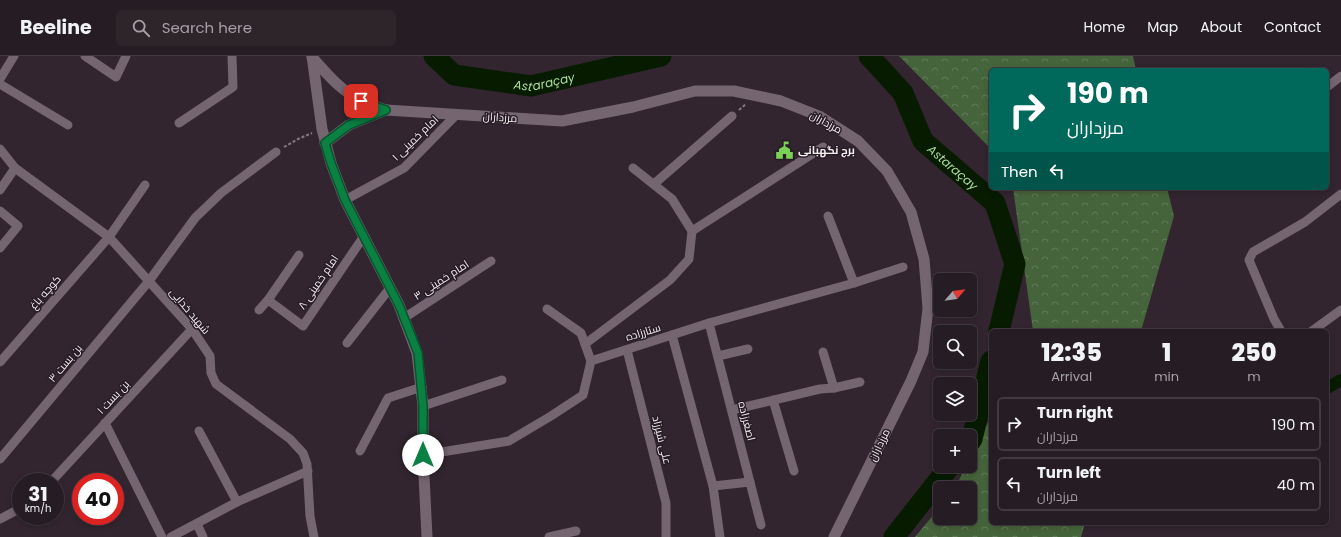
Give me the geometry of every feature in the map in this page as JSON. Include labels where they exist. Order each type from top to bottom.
[{"type":"street","points":[[0,79],[14,56]]},
{"type":"street","points":[[85,56],[116,77],[126,56]]},
{"type":"street","points":[[179,123],[233,87],[232,56]]},
{"type":"street","points":[[312,56],[322,129],[331,163],[345,200],[390,288],[418,353],[423,406],[423,455],[427,537]]},
{"type":"street","name":"مرزداران","points":[[312,56],[335,82],[348,92],[361,101],[386,110],[562,121],[633,107],[694,91],[734,91],[781,101],[819,116],[858,141],[887,171],[911,212],[924,259],[928,308],[923,352],[912,380],[834,537]]},
{"type":"street","points":[[1329,85],[1341,76]]},
{"type":"street","points":[[0,84],[68,125]]},
{"type":"street","name":"مرزداران","points":[[325,143],[349,125],[386,110]]},
{"type":"street","name":"امام خمینی ۱","points":[[345,200],[404,168],[457,114]]},
{"type":"street","points":[[654,184],[732,116]]},
{"type":"street","points":[[692,231],[823,147]]},
{"type":"street","name":"شهید خدایی","points":[[0,149],[15,168],[109,237],[192,329],[210,356],[211,373],[216,384],[290,439],[303,453],[308,471],[310,516],[314,537]]},
{"type":"street","name":"بن بست ۳","points":[[0,459],[148,282],[195,218],[221,193],[276,152]]},
{"type":"street","points":[[0,190],[15,168]]},
{"type":"street","points":[[585,344],[670,280],[689,259],[692,231],[672,199],[633,168]]},
{"type":"street","name":"کوچه باغ","points":[[0,362],[109,237],[145,185]]},
{"type":"street","points":[[1280,329],[1274,320],[1249,260],[1253,252],[1305,222],[1341,194]]},
{"type":"street","points":[[0,211],[18,226],[0,248]]},
{"type":"street","points":[[828,216],[854,283]]},
{"type":"street","name":"امام خمینی ۸","points":[[268,300],[303,326],[364,236]]},
{"type":"street","points":[[259,310],[268,300],[299,255]]},
{"type":"street","name":"امام خمینی ۳","points":[[404,318],[491,261]]},
{"type":"street","name":"ستارزاده","points":[[591,361],[672,335],[854,283],[903,267]]},
{"type":"street","points":[[347,343],[390,288]]},
{"type":"street","points":[[423,455],[509,441],[583,395],[591,361],[581,333],[547,309]]},
{"type":"street","points":[[1315,329],[1341,310]]},
{"type":"street","name":"اصغرزاده","points":[[710,324],[761,524]]},
{"type":"street","name":"بن بست ۱","points":[[59,473],[192,329]]},
{"type":"street","points":[[672,335],[713,486],[720,537]]},
{"type":"street","points":[[718,356],[748,349]]},
{"type":"street","name":"علی شیرزاد","points":[[627,350],[666,503],[666,537]]},
{"type":"street","points":[[823,352],[834,388]]},
{"type":"street","points":[[423,406],[502,380]]},
{"type":"street","points":[[732,410],[820,389],[834,388],[860,382]]},
{"type":"street","points":[[360,451],[388,398],[422,387]]},
{"type":"street","points":[[774,400],[794,471]]},
{"type":"street","points":[[105,424],[162,537]]},
{"type":"street","points":[[198,431],[237,502]]},
{"type":"street","points":[[172,537],[237,502],[308,471]]},
{"type":"street","points":[[713,486],[750,482]]},
{"type":"street","points":[[0,519],[12,513]]},
{"type":"street","points":[[197,524],[203,537]]},
{"type":"street","points":[[549,537],[576,531]]},
{"type":"path","points":[[276,152],[298,139],[322,129]]},
{"type":"green space","points":[[899,56],[1133,56],[1136,68],[989,68],[989,147]]},
{"type":"green space","points":[[1013,190],[1168,190],[1174,216],[1142,329],[1033,329]]},
{"type":"green space","points":[[989,420],[989,525],[1084,525],[1081,537],[915,537],[933,515],[933,525],[977,525],[977,481],[958,481],[962,473],[977,473],[977,445]]},
{"type":"waterway","name":"Astaraçay","points":[[434,56],[454,75],[531,86],[661,56]]},
{"type":"waterway","name":"Astaraçay","points":[[869,56],[903,93],[923,141],[995,203],[1015,264],[999,329]]},
{"type":"waterway","name":"Astaraçay","points":[[974,429],[989,369]]},
{"type":"waterway","points":[[1329,387],[1341,380]]},
{"type":"waterway","name":"Astaraçay","points":[[894,537],[944,473]]},
{"type":"place","name":"برج نگهبانی","points":[[785,150]]},
{"type":"route","points":[[361,101],[386,110],[349,125],[325,143],[345,200],[399,305],[418,353],[423,406],[423,455]]}]
